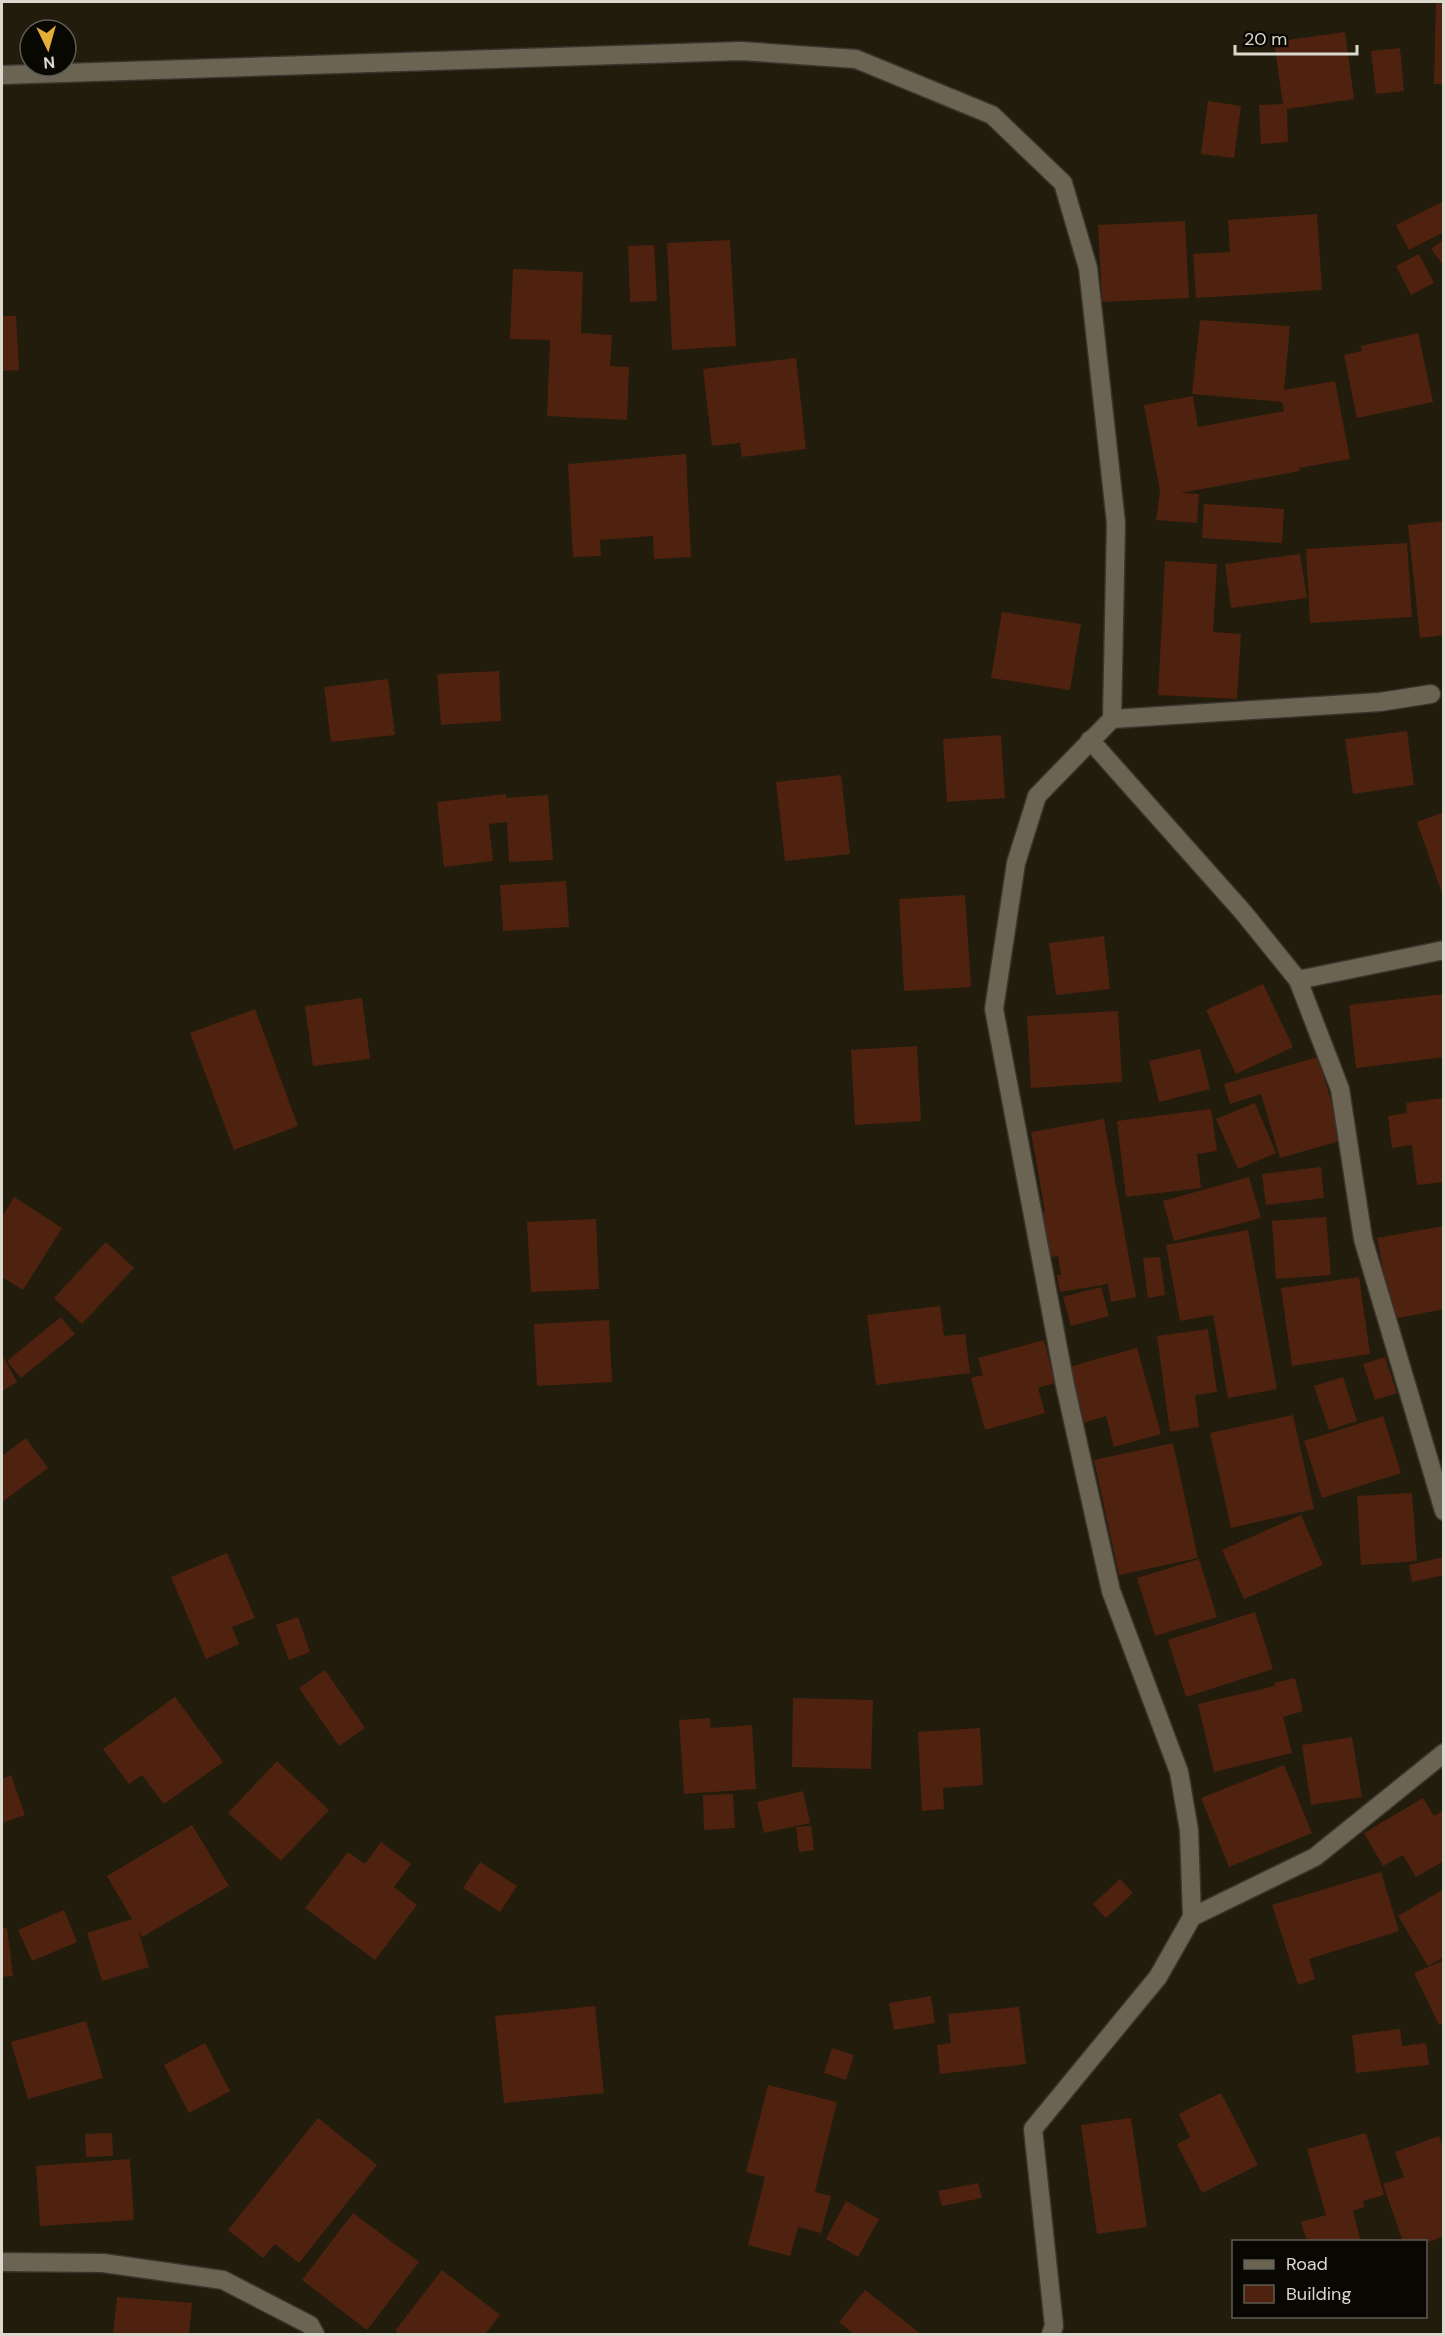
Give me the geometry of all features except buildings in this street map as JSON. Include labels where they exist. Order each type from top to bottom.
[{"type":"street","points":[[2,75],[741,51],[856,59],[992,115],[1063,183],[1088,268],[1116,523],[1112,719]]},
{"type":"street","points":[[1052,2334],[1054,2326],[1034,2130],[1158,1977],[1192,1917],[1190,1830],[1179,1772],[1111,1591],[1065,1385],[994,1009],[1016,863],[1037,796],[1112,719],[1380,702],[1431,694]]},
{"type":"street","points":[[1090,741],[1243,912],[1298,980],[1340,1089],[1363,1239],[1443,1511]]},
{"type":"street","points":[[1298,980],[1443,950]]},
{"type":"street","points":[[1192,1917],[1315,1857],[1443,1753]]},
{"type":"street","points":[[2,2262],[103,2264],[222,2280],[310,2325],[315,2334]]}]
